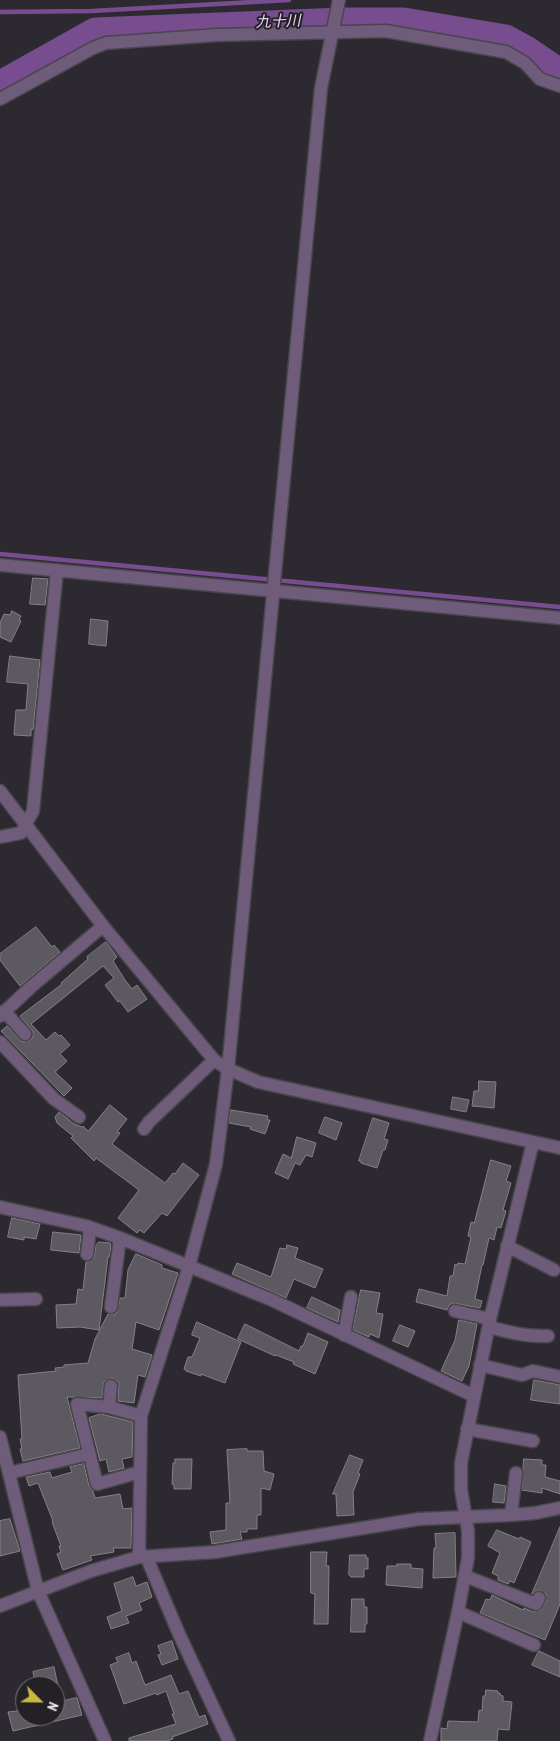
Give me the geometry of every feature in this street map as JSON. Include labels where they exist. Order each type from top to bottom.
[{"type":"street","points":[[229,1741],[143,1556],[140,1472],[142,1416],[189,1266],[216,1164],[228,1069],[321,88],[339,0]]},
{"type":"street","points":[[0,99],[106,42],[217,35],[386,31],[506,52],[524,63],[540,79],[560,86]]},
{"type":"street","points":[[0,565],[560,618]]},
{"type":"street","points":[[0,838],[21,833],[33,811],[57,570]]},
{"type":"street","points":[[0,791],[103,926],[214,1060],[228,1069],[258,1082],[560,1148]]},
{"type":"street","points":[[25,1034],[2,1013],[103,926]]},
{"type":"street","points":[[0,1042],[54,1099],[79,1117]]},
{"type":"street","points":[[144,1129],[214,1060]]},
{"type":"street","points":[[430,1741],[468,1558],[468,1531],[461,1489],[461,1463],[489,1323],[533,1142]]},
{"type":"street","points":[[0,1207],[90,1228],[120,1238],[272,1300],[474,1396]]},
{"type":"street","points":[[88,1254],[90,1228]]},
{"type":"street","points":[[111,1307],[120,1238]]},
{"type":"street","points":[[507,1246],[554,1270]]},
{"type":"street","points":[[0,1300],[36,1298]]},
{"type":"street","points":[[344,1335],[351,1298]]},
{"type":"street","points":[[455,1311],[517,1335],[548,1336]]},
{"type":"street","points":[[480,1365],[522,1375],[533,1371],[560,1377]]},
{"type":"street","points":[[109,1407],[111,1386]]},
{"type":"street","points":[[140,1472],[97,1484],[77,1404],[109,1407],[142,1416]]},
{"type":"street","points":[[467,1429],[533,1441]]},
{"type":"street","points":[[0,1440],[38,1591],[104,1741]]},
{"type":"street","points":[[9,1473],[89,1454]]},
{"type":"street","points":[[511,1515],[516,1473]]},
{"type":"street","points":[[0,1606],[91,1571],[143,1556],[215,1552],[420,1519],[511,1515],[560,1508]]},
{"type":"street","points":[[465,1576],[536,1604],[539,1598]]},
{"type":"street","points":[[458,1612],[534,1644]]},
{"type":"building","points":[[33,578],[48,579],[45,605],[30,604]]},
{"type":"building","points":[[12,611],[21,616],[19,620],[21,621],[11,642],[0,637],[0,623],[4,614],[10,615]]},
{"type":"building","points":[[91,619],[108,621],[106,646],[89,644]]},
{"type":"building","points":[[10,656],[40,660],[31,736],[14,735],[16,710],[26,710],[28,684],[7,682]]},
{"type":"building","points":[[36,927],[52,947],[54,945],[60,952],[20,986],[0,960],[0,954]]},
{"type":"building","points":[[106,942],[117,957],[113,961],[125,980],[132,989],[137,985],[147,999],[128,1012],[105,985],[114,978],[103,966],[31,1024],[46,1040],[55,1032],[59,1036],[61,1035],[70,1045],[60,1054],[67,1061],[55,1072],[72,1088],[64,1096],[1,1031],[7,1026],[22,1042],[30,1040],[33,1037],[33,1032],[20,1016],[62,984],[88,959],[87,957]]},
{"type":"building","points":[[479,1081],[496,1082],[494,1108],[472,1106],[474,1091],[478,1091]]},
{"type":"building","points":[[453,1097],[469,1100],[466,1112],[451,1109]]},
{"type":"building","points":[[110,1105],[127,1119],[117,1132],[120,1133],[112,1144],[165,1183],[183,1163],[199,1175],[167,1216],[162,1213],[144,1233],[140,1230],[137,1233],[118,1218],[139,1190],[96,1158],[94,1161],[71,1138],[73,1136],[57,1123],[55,1117],[59,1112],[74,1124],[83,1126],[88,1131]]},
{"type":"building","points":[[231,1110],[268,1116],[267,1120],[270,1120],[265,1134],[250,1129],[251,1127],[229,1123]]},
{"type":"building","points":[[325,1117],[342,1123],[336,1140],[319,1133]]},
{"type":"building","points":[[373,1118],[389,1123],[384,1139],[388,1140],[377,1168],[359,1161]]},
{"type":"building","points":[[297,1137],[316,1143],[312,1157],[306,1155],[300,1165],[295,1163],[288,1179],[275,1173],[283,1154],[291,1158]]},
{"type":"building","points":[[491,1160],[511,1166],[506,1181],[511,1183],[503,1210],[506,1211],[501,1228],[497,1227],[494,1240],[489,1238],[482,1265],[475,1299],[482,1301],[480,1308],[453,1303],[449,1305],[447,1310],[416,1302],[419,1289],[447,1296],[450,1276],[453,1276],[455,1264],[465,1264],[471,1237],[468,1236],[471,1222],[474,1223]]},
{"type":"building","points":[[12,1218],[40,1224],[36,1239],[24,1237],[24,1240],[8,1237]]},
{"type":"building","points":[[53,1232],[81,1235],[79,1253],[51,1250]]},
{"type":"building","points":[[99,1242],[110,1243],[111,1246],[99,1330],[80,1327],[57,1328],[56,1305],[76,1304],[78,1289],[83,1290],[86,1262],[94,1258],[96,1245]]},
{"type":"building","points":[[287,1245],[298,1248],[295,1258],[323,1269],[315,1288],[294,1279],[286,1298],[232,1274],[237,1263],[271,1277],[280,1248],[286,1249]]},
{"type":"building","points":[[136,1254],[162,1265],[162,1268],[178,1273],[159,1330],[136,1322],[132,1349],[152,1355],[145,1377],[138,1375],[134,1403],[118,1401],[119,1383],[111,1378],[104,1382],[102,1398],[67,1397],[80,1448],[23,1461],[20,1449],[22,1449],[20,1439],[22,1439],[18,1375],[56,1371],[55,1368],[64,1367],[64,1365],[88,1363],[95,1339],[108,1314],[114,1315],[117,1312],[120,1298],[125,1298],[128,1270]]},
{"type":"building","points":[[361,1290],[380,1293],[376,1313],[383,1314],[379,1338],[370,1334],[369,1337],[353,1330]]},
{"type":"building","points":[[312,1297],[340,1310],[338,1322],[307,1308]]},
{"type":"building","points":[[459,1320],[477,1324],[469,1366],[462,1381],[441,1371],[455,1340]]},
{"type":"building","points":[[197,1322],[241,1342],[225,1383],[184,1369],[188,1357],[192,1357],[200,1338],[192,1335]]},
{"type":"building","points":[[245,1324],[299,1351],[308,1333],[328,1342],[315,1374],[293,1364],[294,1362],[275,1356],[238,1339]]},
{"type":"building","points":[[400,1325],[415,1331],[408,1347],[393,1341]]},
{"type":"building","points":[[534,1380],[560,1385],[560,1404],[531,1400]]},
{"type":"building","points":[[101,1414],[133,1422],[132,1457],[122,1459],[124,1468],[109,1472],[106,1459],[100,1461],[89,1418]]},
{"type":"building","points":[[247,1449],[247,1451],[263,1451],[264,1471],[274,1474],[270,1490],[261,1488],[261,1515],[257,1515],[257,1529],[247,1529],[247,1532],[240,1532],[242,1539],[212,1544],[210,1532],[226,1530],[226,1503],[230,1503],[227,1450]]},
{"type":"building","points":[[350,1455],[363,1460],[353,1492],[354,1515],[337,1516],[336,1494],[333,1494]]},
{"type":"building","points":[[175,1459],[192,1459],[191,1489],[174,1489],[172,1484],[173,1463],[175,1463]]},
{"type":"building","points":[[524,1459],[542,1460],[542,1465],[546,1465],[545,1477],[560,1481],[560,1494],[542,1488],[542,1493],[522,1490]]},
{"type":"building","points":[[84,1464],[89,1486],[95,1498],[120,1494],[123,1509],[132,1508],[131,1548],[113,1548],[114,1552],[90,1556],[92,1560],[63,1570],[57,1554],[61,1552],[59,1546],[61,1546],[38,1483],[29,1486],[26,1477],[50,1472],[52,1478],[72,1472],[70,1467]]},
{"type":"building","points":[[495,1484],[506,1486],[504,1503],[493,1502]]},
{"type":"building","points":[[10,1519],[20,1551],[0,1556],[0,1521]]},
{"type":"building","points":[[560,1527],[560,1604],[545,1640],[480,1613],[486,1599],[490,1600],[492,1595],[523,1610],[524,1608],[533,1612],[541,1610],[546,1601],[546,1594],[539,1590],[532,1594]]},
{"type":"building","points":[[497,1530],[531,1542],[514,1583],[510,1581],[508,1584],[498,1580],[498,1576],[492,1573],[500,1553],[488,1546]]},
{"type":"building","points":[[455,1533],[456,1577],[433,1578],[434,1548],[436,1548],[435,1534]]},
{"type":"building","points":[[311,1552],[327,1552],[326,1566],[329,1566],[328,1624],[314,1624],[315,1594],[311,1593]]},
{"type":"building","points":[[350,1555],[366,1555],[366,1558],[368,1558],[368,1569],[364,1569],[364,1577],[351,1577],[349,1575]]},
{"type":"building","points":[[397,1564],[411,1564],[411,1568],[423,1569],[422,1588],[386,1585],[387,1566],[397,1566]]},
{"type":"building","points":[[133,1577],[136,1586],[147,1582],[152,1597],[139,1603],[142,1610],[126,1616],[129,1623],[111,1629],[107,1617],[122,1611],[114,1584]]},
{"type":"building","points":[[352,1599],[364,1599],[364,1607],[367,1607],[365,1632],[351,1632]]},
{"type":"building","points":[[172,1641],[178,1659],[162,1665],[158,1655],[161,1654],[158,1646]]},
{"type":"building","points":[[539,1651],[560,1661],[560,1677],[532,1665]]},
{"type":"building","points":[[129,1653],[132,1663],[136,1661],[145,1685],[171,1675],[179,1694],[188,1691],[199,1717],[205,1715],[208,1724],[166,1741],[129,1741],[129,1738],[176,1724],[166,1691],[124,1704],[110,1665],[118,1662],[116,1658]]},
{"type":"building","points":[[54,1667],[56,1676],[34,1676],[33,1672]]},
{"type":"building","points":[[486,1690],[498,1691],[497,1693],[503,1696],[503,1701],[512,1702],[509,1730],[498,1729],[497,1741],[441,1741],[441,1728],[447,1729],[448,1721],[478,1722],[479,1710],[482,1711],[483,1696],[485,1696]]},
{"type":"building","points":[[77,1698],[82,1715],[65,1719],[65,1701]]},
{"type":"building","points":[[15,1711],[15,1726],[35,1726],[13,1731],[8,1712]]},
{"type":"waterway","points":[[0,12],[92,11],[289,0]]},
{"type":"waterway","name":"九十川","points":[[0,83],[95,30],[342,20],[404,20],[506,37],[528,49],[560,71]]},
{"type":"waterway","points":[[0,554],[560,607]]}]
